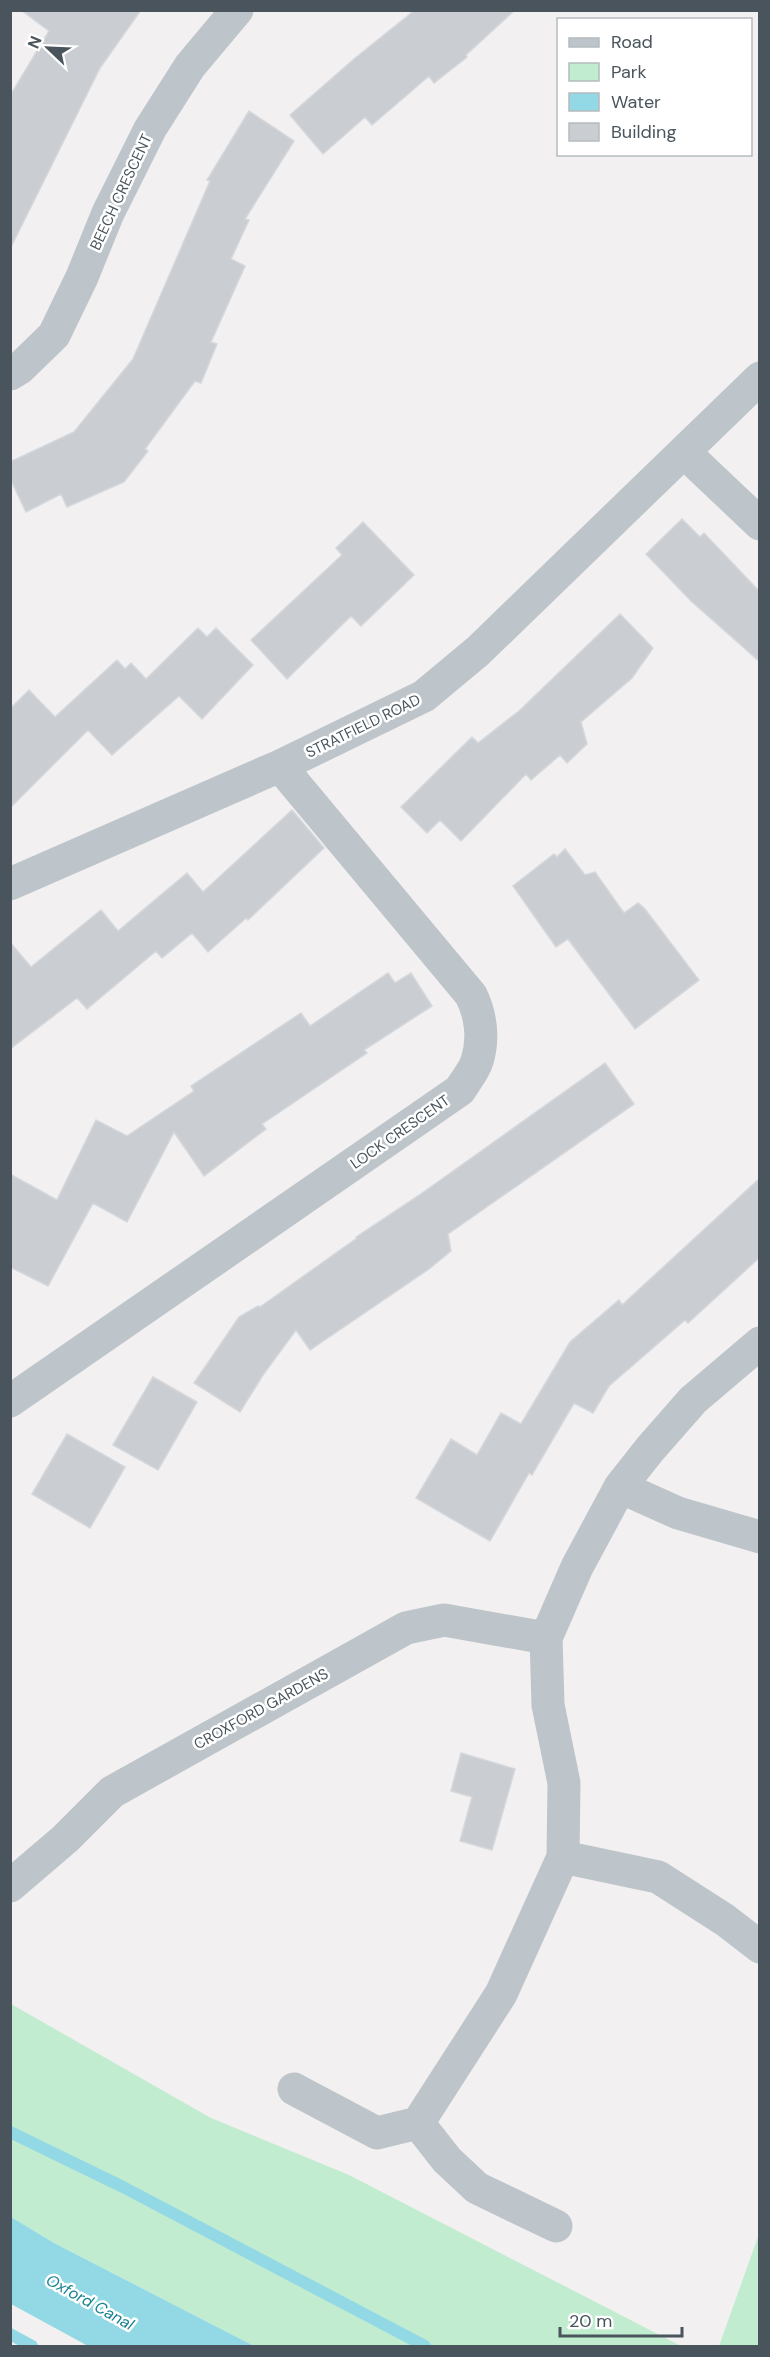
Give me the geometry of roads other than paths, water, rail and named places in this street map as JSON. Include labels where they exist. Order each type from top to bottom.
[{"type":"street","name":"BEECH CRESCENT","points":[[10,374],[20,368],[54,335],[82,277],[108,213],[150,129],[190,66],[237,10]]},
{"type":"street","name":"STRATFIELD ROAD","points":[[10,884],[280,766],[424,696],[478,651],[759,378]]},
{"type":"street","points":[[684,452],[759,524]]},
{"type":"street","name":"LOCK CRESCENT","points":[[10,1401],[460,1090],[477,1061],[481,1034],[479,1011],[471,995],[280,766]]},
{"type":"street","points":[[294,2089],[378,2133],[418,2123],[501,1994],[563,1857],[564,1783],[548,1706],[546,1638],[577,1567],[620,1487],[693,1400],[759,1343]]},
{"type":"street","points":[[620,1487],[678,1514],[759,1537]]},
{"type":"street","name":"CROXFORD GARDENS","points":[[10,1886],[65,1839],[112,1792],[406,1628],[444,1620],[546,1638]]},
{"type":"street","points":[[563,1857],[658,1877],[725,1920],[759,1947]]},
{"type":"street","points":[[418,2123],[447,2160],[477,2188],[556,2226]]},
{"type":"water","name":"Oxford Canal","points":[[11,2217],[54,2243],[254,2346],[88,2346],[11,2304]]},
{"type":"waterway","points":[[10,2132],[123,2187],[425,2346]]},
{"type":"waterway","points":[[10,2334],[32,2346]]}]
